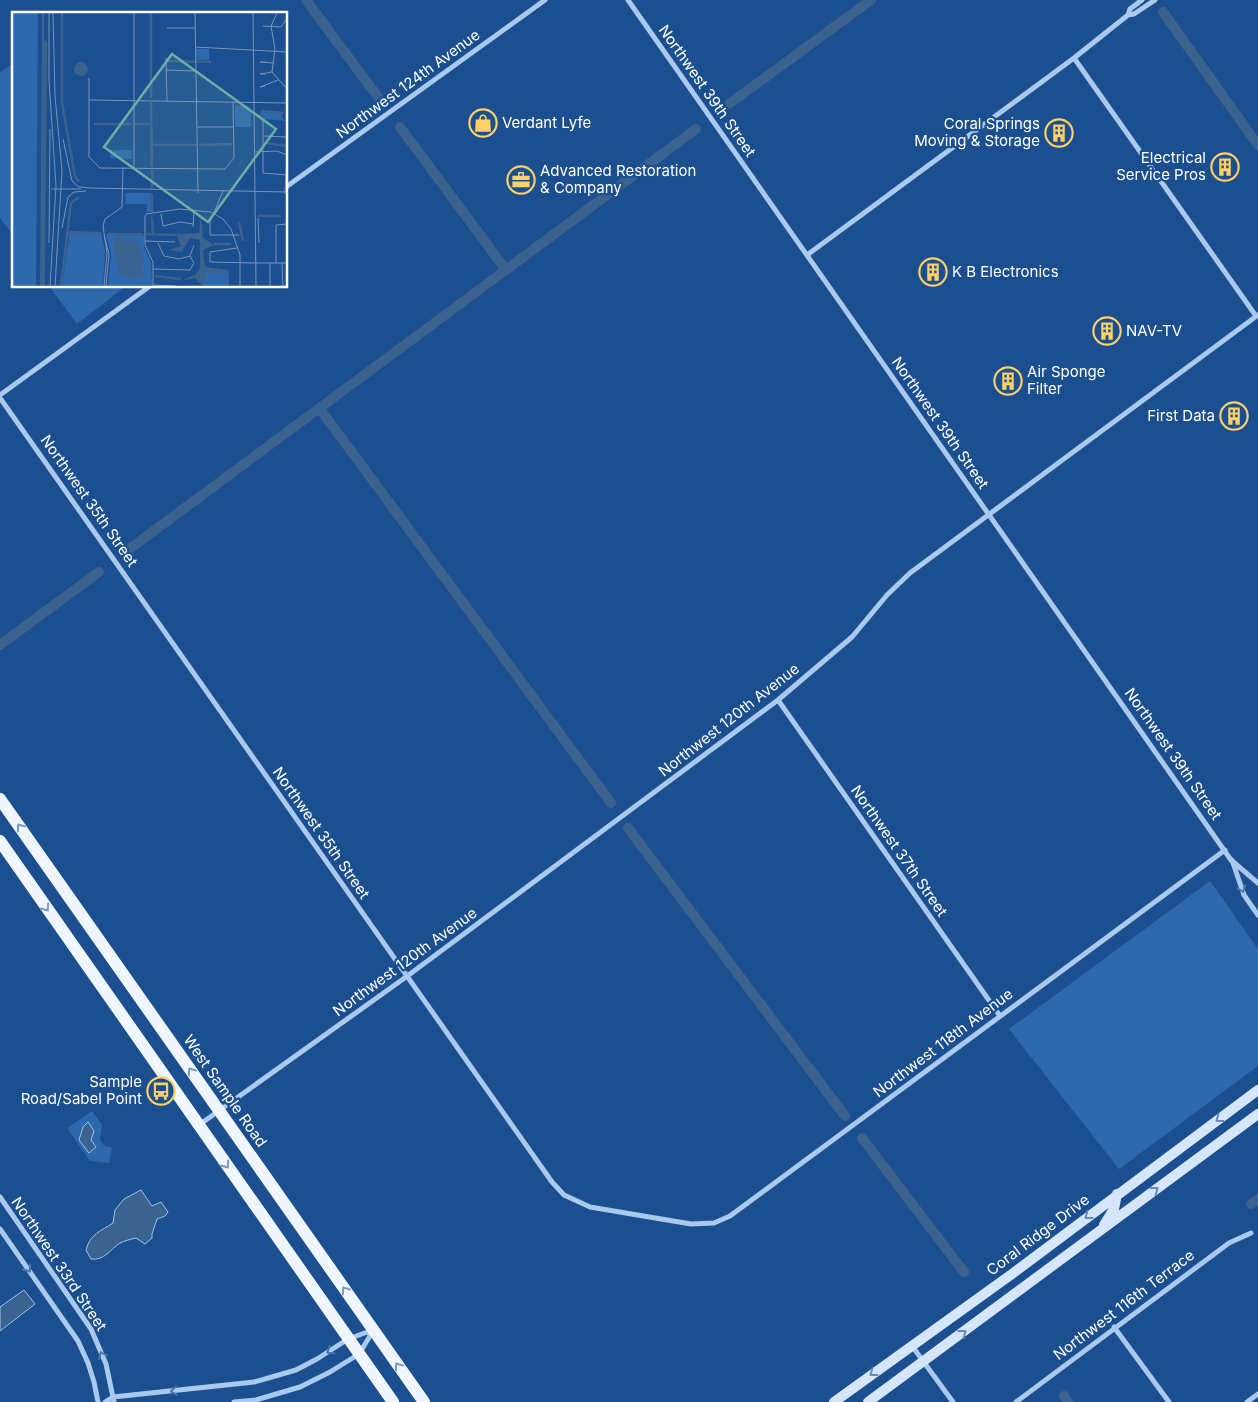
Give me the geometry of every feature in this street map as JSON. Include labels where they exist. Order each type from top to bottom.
[{"type":"main road","name":"West Sample Road","points":[[0,799],[424,1402]]},
{"type":"main road","points":[[0,841],[393,1402]]},
{"type":"main road","name":"Coral Ridge Drive","points":[[834,1402],[1012,1274],[1258,1090]]},
{"type":"main road","points":[[868,1402],[1258,1114]]},
{"type":"main road","points":[[1101,1230],[1114,1209],[1117,1194]]},
{"type":"street","name":"Northwest 124th Avenue","points":[[288,186],[545,0]]},
{"type":"street","name":"Northwest 39th Street","points":[[628,0],[1232,860],[1258,883]]},
{"type":"street","points":[[1128,15],[1130,9],[1142,0]]},
{"type":"street","points":[[808,255],[1074,58],[1128,15],[1134,14],[1155,0]]},
{"type":"street","points":[[1074,58],[1257,316]]},
{"type":"street","points":[[0,396],[147,288]]},
{"type":"street","name":"Northwest 120th Avenue","points":[[198,1125],[406,977],[778,700],[852,637],[887,595],[910,573],[1257,316]]},
{"type":"street","name":"Northwest 35th Street","points":[[0,396],[406,977],[552,1182],[564,1195],[590,1207],[664,1220]]},
{"type":"street","name":"Northwest 37th Street","points":[[778,700],[1000,1016]]},
{"type":"street","name":"Northwest 118th Avenue","points":[[664,1220],[691,1224],[714,1223],[730,1216],[1225,850]]},
{"type":"street","name":"Northwest 39th Street","points":[[1232,860],[1244,895],[1258,915]]},
{"type":"street","name":"Northwest 33rd Street","points":[[0,1197],[2,1206],[91,1329],[106,1364],[113,1400]]},
{"type":"street","name":"Northwest 33rd Street","points":[[0,1229],[78,1341],[88,1363],[98,1402]]},
{"type":"street","name":"Northwest 116th Terrace","points":[[1016,1402],[1228,1243],[1251,1233]]},
{"type":"street","points":[[1114,1328],[1170,1402]]},
{"type":"street","points":[[104,1402],[254,1382],[296,1370],[317,1359],[348,1338],[373,1330]]},
{"type":"street","points":[[234,1402],[256,1400],[300,1387],[330,1372],[359,1354],[373,1330]]},
{"type":"street","points":[[911,1345],[953,1402]]},
{"type":"street","points":[[1247,1402],[1258,1394]]},
{"type":"shaded area","points":[[10,65],[12,68],[12,234],[0,218],[0,73]]},
{"type":"shaded area","points":[[50,288],[123,288],[77,324]]},
{"type":"shaded area","points":[[1210,881],[1258,949],[1258,1066],[1119,1169],[1009,1029]]},
{"type":"shaded area","points":[[92,1111],[102,1125],[100,1139],[104,1146],[112,1147],[109,1163],[90,1161],[67,1128]]},
{"type":"shaded area","points":[[88,1122],[94,1131],[91,1140],[96,1147],[89,1153],[79,1140],[83,1127]]},
{"type":"shaded area","points":[[141,1190],[152,1206],[161,1202],[168,1212],[165,1216],[157,1219],[152,1238],[145,1244],[136,1238],[120,1243],[104,1256],[91,1259],[86,1250],[90,1240],[113,1223],[115,1210],[124,1199]]},
{"type":"shaded area","points":[[24,1290],[35,1304],[0,1331],[0,1307]]},
{"type":"waterway","points":[[306,0],[378,97]]},
{"type":"waterway","points":[[729,104],[871,0]]},
{"type":"waterway","points":[[1163,12],[1258,145]]},
{"type":"waterway","points":[[400,127],[506,270]]},
{"type":"waterway","points":[[128,550],[696,129]]},
{"type":"waterway","points":[[320,409],[611,803]]},
{"type":"waterway","points":[[0,645],[99,572]]},
{"type":"waterway","points":[[628,828],[845,1116]]},
{"type":"waterway","points":[[862,1138],[964,1272]]},
{"type":"waterway","points":[[1251,1204],[1258,1199]]},
{"type":"waterway","points":[[1064,1396],[1068,1402]]},
{"type":"place","name":"Verdant Lyfe","points":[[483,123]]},
{"type":"place","name":"Coral Springs Moving & Storage","points":[[1059,133]]},
{"type":"place","name":"Electrical Service Pros","points":[[1225,167]]},
{"type":"place","name":"Advanced Restoration & Company","points":[[521,180]]},
{"type":"place","name":"K B Electronics","points":[[933,272]]},
{"type":"place","name":"NAV-TV","points":[[1107,331]]},
{"type":"place","name":"Air Sponge Filter","points":[[1008,381]]},
{"type":"place","name":"First Data","points":[[1234,416]]},
{"type":"place","name":"Sample Road/Sabel Point","points":[[161,1091]]}]
